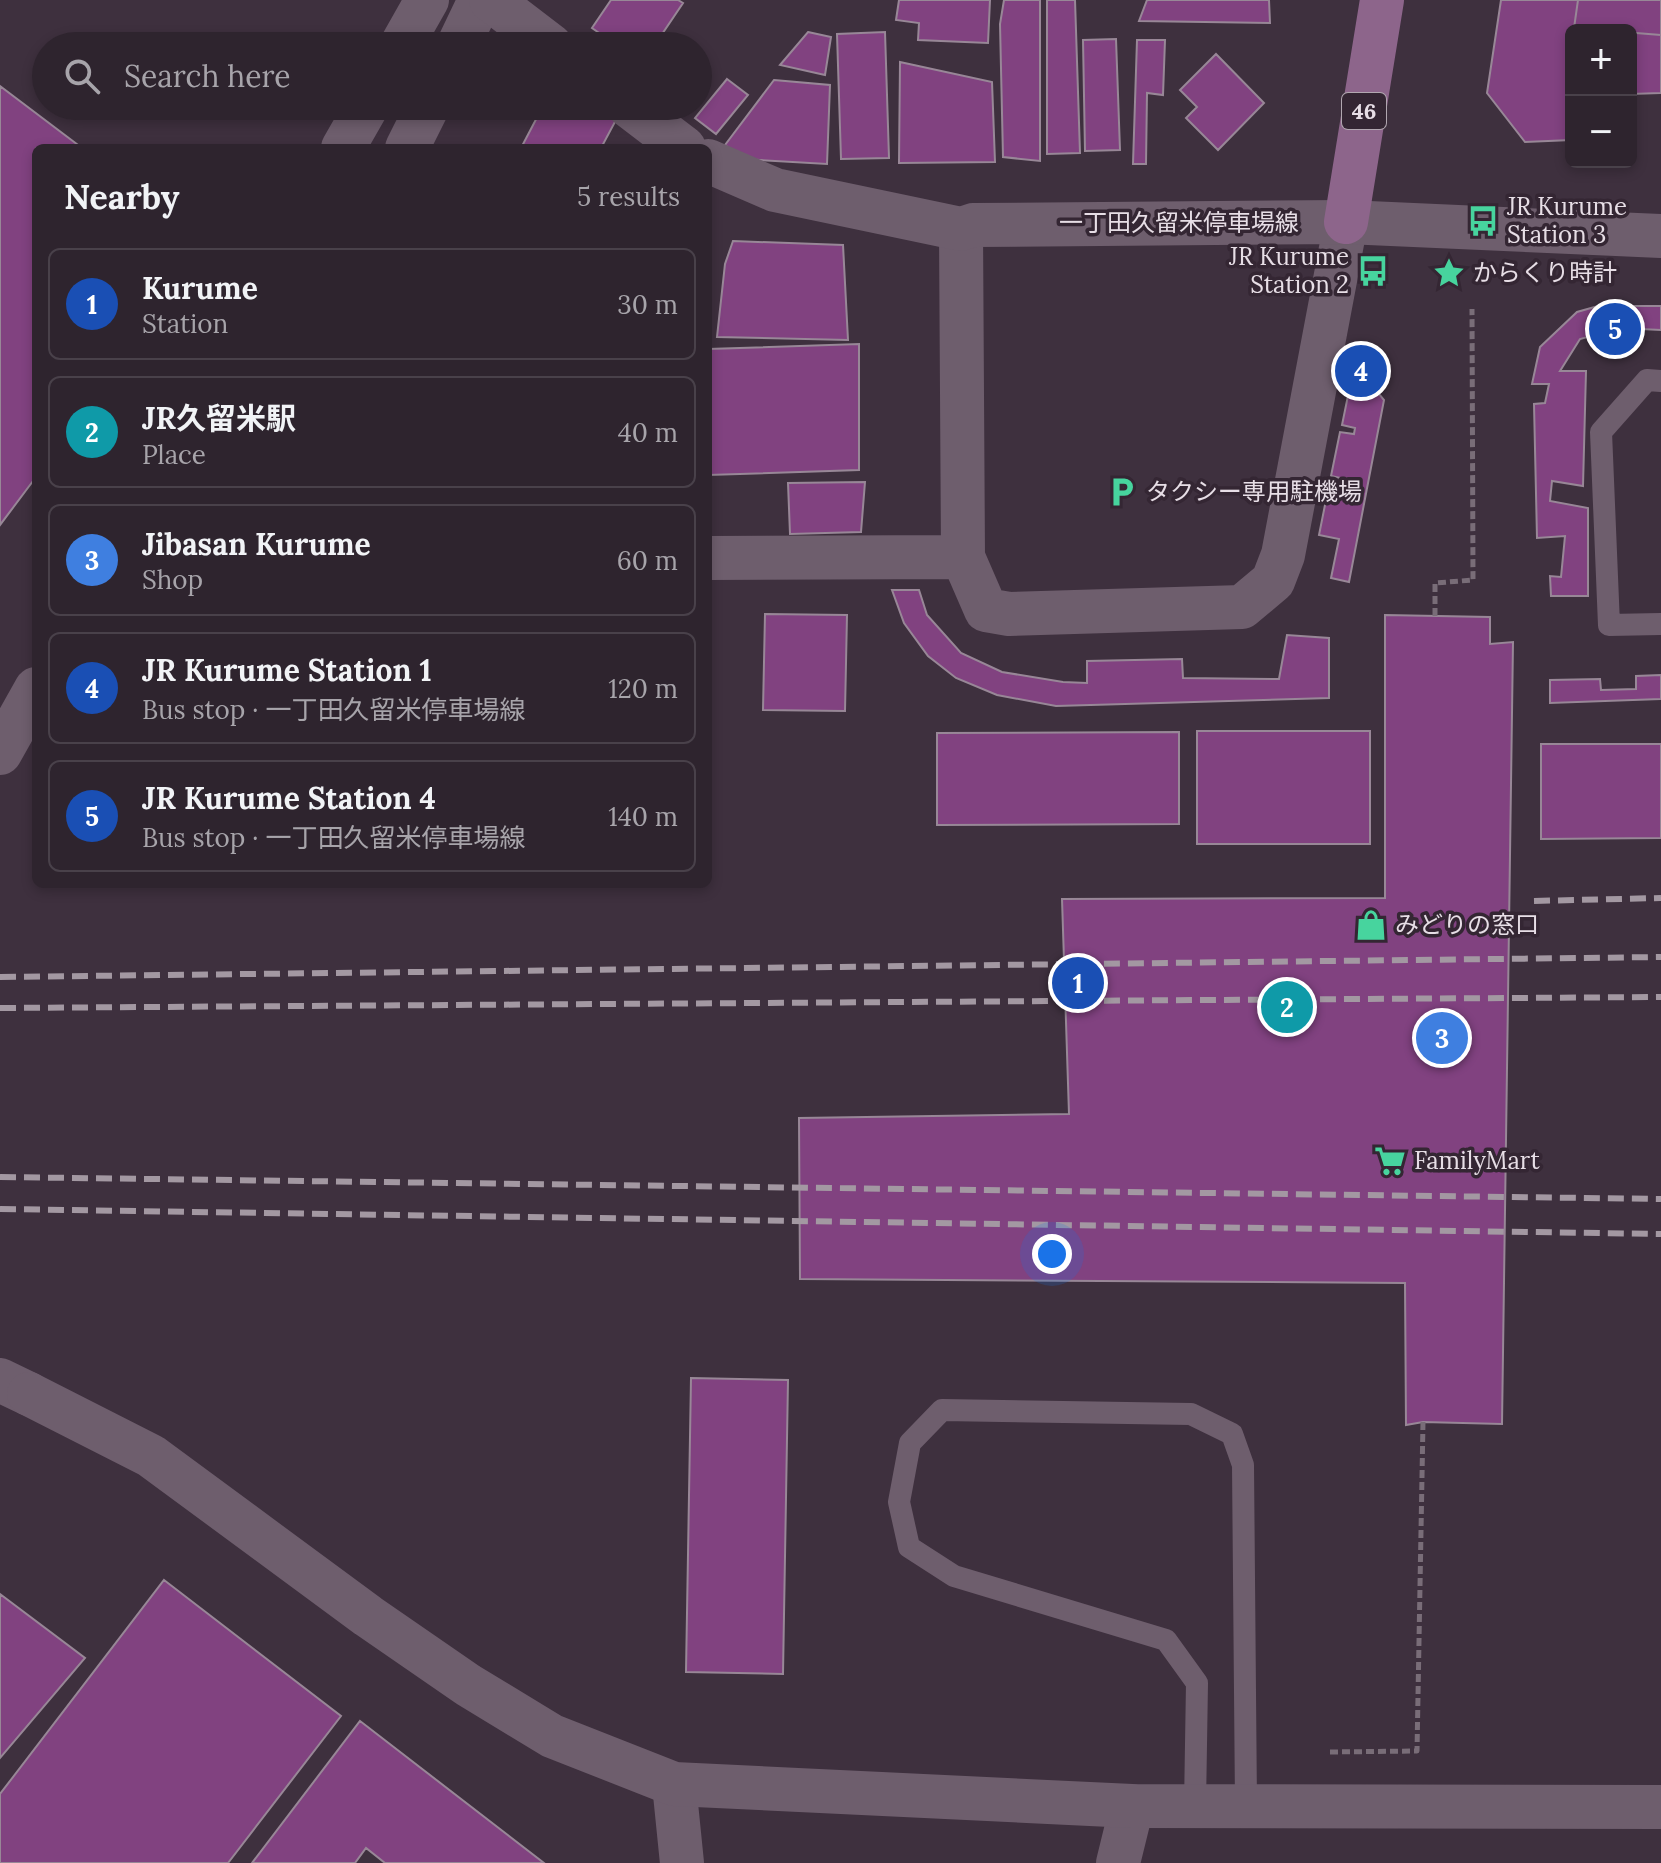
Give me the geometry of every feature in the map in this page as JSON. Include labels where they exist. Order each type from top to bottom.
[{"type":"main road","name":"46","points":[[1346,222],[1382,0]]},
{"type":"street","points":[[409,32],[427,0]]},
{"type":"street","points":[[465,32],[480,0]]},
{"type":"street","points":[[491,0],[533,32]]},
{"type":"street","points":[[345,144],[359,120]]},
{"type":"street","points":[[409,144],[421,120]]},
{"type":"street","points":[[647,120],[679,144]]},
{"type":"street","name":"一丁田久留米停車場線","points":[[712,163],[775,190],[961,229],[973,225],[1346,222],[1661,236]]},
{"type":"street","points":[[961,229],[963,557],[986,610],[1009,614],[1242,607],[1273,581],[1283,555],[1346,222]]},
{"type":"street","points":[[712,558],[963,557]]},
{"type":"street","points":[[0,753],[32,696]]},
{"type":"street","points":[[10,1387],[151,1456],[368,1616],[540,1729],[674,1784],[1132,1806],[1661,1807]]},
{"type":"street","points":[[674,1784],[682,1863]]},
{"type":"street","points":[[1118,1863],[1132,1806]]},
{"type":"lane","points":[[1661,381],[1647,380],[1601,432],[1609,625],[1661,624]]},
{"type":"lane","points":[[1195,1806],[1197,1683],[1166,1640],[954,1576],[909,1547],[899,1502],[910,1443],[942,1410],[1191,1414],[1232,1434],[1243,1465],[1246,1805]]},
{"type":"path","points":[[1435,616],[1435,583],[1473,580],[1472,309]]},
{"type":"path","points":[[1330,1752],[1417,1751],[1423,1422]]},
{"type":"building","points":[[611,0],[678,0],[683,3],[663,32],[598,32],[592,28]]},
{"type":"building","points":[[899,0],[990,0],[988,43],[918,40],[919,23],[896,20]]},
{"type":"building","points":[[1004,0],[1040,0],[1040,161],[1003,157],[1000,24]]},
{"type":"building","points":[[1047,0],[1075,0],[1080,153],[1047,154]]},
{"type":"building","points":[[1147,0],[1269,0],[1270,23],[1139,21]]},
{"type":"building","points":[[1501,0],[1661,0],[1661,93],[1637,94],[1637,24],[1565,24],[1565,140],[1525,142],[1487,93]]},
{"type":"building","points":[[1578,0],[1661,0],[1661,35],[1637,33],[1637,24],[1575,24]]},
{"type":"building","points":[[808,32],[831,37],[825,75],[780,65]]},
{"type":"building","points":[[885,32],[889,158],[841,159],[837,34]]},
{"type":"building","points":[[1116,39],[1120,150],[1085,151],[1083,40]]},
{"type":"building","points":[[1137,40],[1165,40],[1163,95],[1147,93],[1146,164],[1133,164]]},
{"type":"building","points":[[1216,54],[1264,103],[1218,150],[1186,118],[1197,107],[1180,90]]},
{"type":"building","points":[[900,62],[992,82],[995,162],[899,163]]},
{"type":"building","points":[[727,79],[748,95],[716,134],[698,120],[712,120],[712,97]]},
{"type":"building","points":[[774,80],[830,85],[827,164],[743,159],[725,145]]},
{"type":"building","points":[[0,86],[32,110],[32,120],[45,120],[77,144],[32,144],[32,482],[0,525]]},
{"type":"building","points":[[536,120],[616,120],[603,144],[523,144]]},
{"type":"building","points":[[733,241],[843,245],[848,340],[717,337],[725,264]]},
{"type":"building","points":[[1598,306],[1661,306],[1661,330],[1620,328],[1580,339],[1560,371],[1586,371],[1583,486],[1552,481],[1550,501],[1588,508],[1588,596],[1551,596],[1550,576],[1561,577],[1565,536],[1537,538],[1534,404],[1545,403],[1549,384],[1532,384],[1540,347],[1577,312]]},
{"type":"building","points":[[859,344],[859,470],[712,475],[712,349]]},
{"type":"building","points":[[1352,376],[1366,378],[1384,400],[1349,582],[1331,578],[1339,539],[1319,535],[1328,490],[1342,493],[1345,479],[1331,476],[1340,432],[1354,434],[1355,428],[1342,425]]},
{"type":"building","points":[[865,482],[861,532],[790,534],[788,483]]},
{"type":"building","points":[[892,590],[919,590],[927,615],[961,653],[1002,672],[1063,682],[1087,683],[1087,661],[1182,659],[1183,678],[1279,679],[1287,635],[1329,638],[1329,698],[1056,706],[997,695],[956,678],[928,656],[904,623]]},
{"type":"building","points":[[765,614],[847,615],[845,711],[763,710]]},
{"type":"building","points":[[1385,615],[1490,617],[1490,644],[1513,642],[1502,1424],[1423,1422],[1406,1425],[1405,1283],[800,1279],[799,1118],[1069,1114],[1062,899],[1385,898]]},
{"type":"building","points":[[1661,675],[1661,699],[1550,703],[1550,680],[1600,679],[1601,690],[1636,689],[1636,676]]},
{"type":"building","points":[[1197,731],[1370,731],[1370,844],[1197,844]]},
{"type":"building","points":[[1179,732],[1179,824],[937,825],[937,733]]},
{"type":"building","points":[[1541,744],[1661,744],[1661,838],[1541,839]]},
{"type":"building","points":[[691,1378],[788,1380],[783,1674],[686,1672]]},
{"type":"building","points":[[164,1580],[341,1716],[228,1863],[0,1863],[0,1794]]},
{"type":"building","points":[[0,1594],[85,1658],[0,1758]]},
{"type":"building","points":[[360,1721],[544,1863],[385,1863],[366,1848],[355,1863],[252,1863]]},
{"type":"railway","points":[[1534,901],[1661,898]]},
{"type":"railway","points":[[0,977],[1661,957]]},
{"type":"railway","points":[[0,1008],[1661,997]]},
{"type":"railway","points":[[0,1177],[1661,1199]]},
{"type":"railway","points":[[0,1209],[1661,1234]]},
{"type":"place","name":"JR Kurume Station 3","points":[[1483,221]]},
{"type":"place","name":"JR Kurume Station 2","points":[[1373,271]]},
{"type":"place","name":"からくり時計","points":[[1449,273]]},
{"type":"place","name":"JR Kurume Station 4","points":[[1615,329]]},
{"type":"place","name":"JR Kurume Station 1","points":[[1361,371]]},
{"type":"place","name":"タクシー専用駐機場","points":[[1122,492]]},
{"type":"place","name":"みどりの窓口","points":[[1371,925]]},
{"type":"place","name":"Kurume","points":[[1078,983]]},
{"type":"place","name":"JR久留米駅","points":[[1287,1007]]},
{"type":"place","name":"Jibasan Kurume","points":[[1442,1038]]},
{"type":"place","name":"FamilyMart","points":[[1390,1161]]}]
